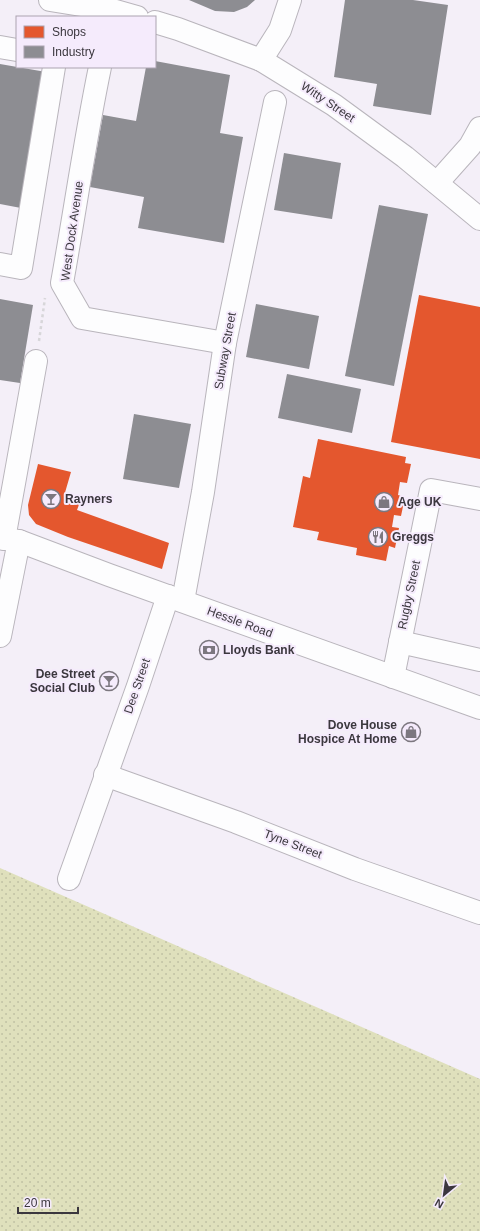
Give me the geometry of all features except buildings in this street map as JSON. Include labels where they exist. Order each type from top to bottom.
[{"type":"street","points":[[50,0],[112,14],[128,16]]},
{"type":"street","points":[[261,60],[280,30],[290,0]]},
{"type":"street","name":"Witty Street","points":[[156,22],[178,28],[261,60],[334,104],[437,183],[480,219]]},
{"type":"street","points":[[0,47],[16,50]]},
{"type":"street","points":[[0,264],[21,268],[54,68]]},
{"type":"street","name":"West Dock Avenue","points":[[100,68],[88,123],[62,283],[82,318],[225,343]]},
{"type":"street","name":"Subway Street","points":[[176,599],[203,492],[225,343],[275,102]]},
{"type":"street","points":[[437,183],[470,146],[480,128]]},
{"type":"street","points":[[0,636],[7,539],[36,361]]},
{"type":"street","name":"Rugby Street","points":[[393,677],[431,490],[480,499]]},
{"type":"street","name":"Hessle Road","points":[[7,539],[480,708]]},
{"type":"street","name":"Dee Street","points":[[69,879],[138,686],[176,599]]},
{"type":"street","points":[[400,642],[480,660]]},
{"type":"street","name":"Tyne Street","points":[[106,775],[236,822],[355,869],[480,913]]},
{"type":"path","points":[[36,361],[48,284],[62,283]]},
{"type":"green space","points":[[0,868],[480,1079],[480,1231],[0,1231]]},
{"type":"place","name":"Rayners","points":[[51,499]]},
{"type":"place","name":"Age UK","points":[[384,502]]},
{"type":"place","name":"Greggs","points":[[378,537]]},
{"type":"place","name":"Lloyds Bank","points":[[209,650]]},
{"type":"place","name":"Dee Street Social Club","points":[[109,681]]},
{"type":"place","name":"Dove House Hospice At Home","points":[[411,732]]}]
